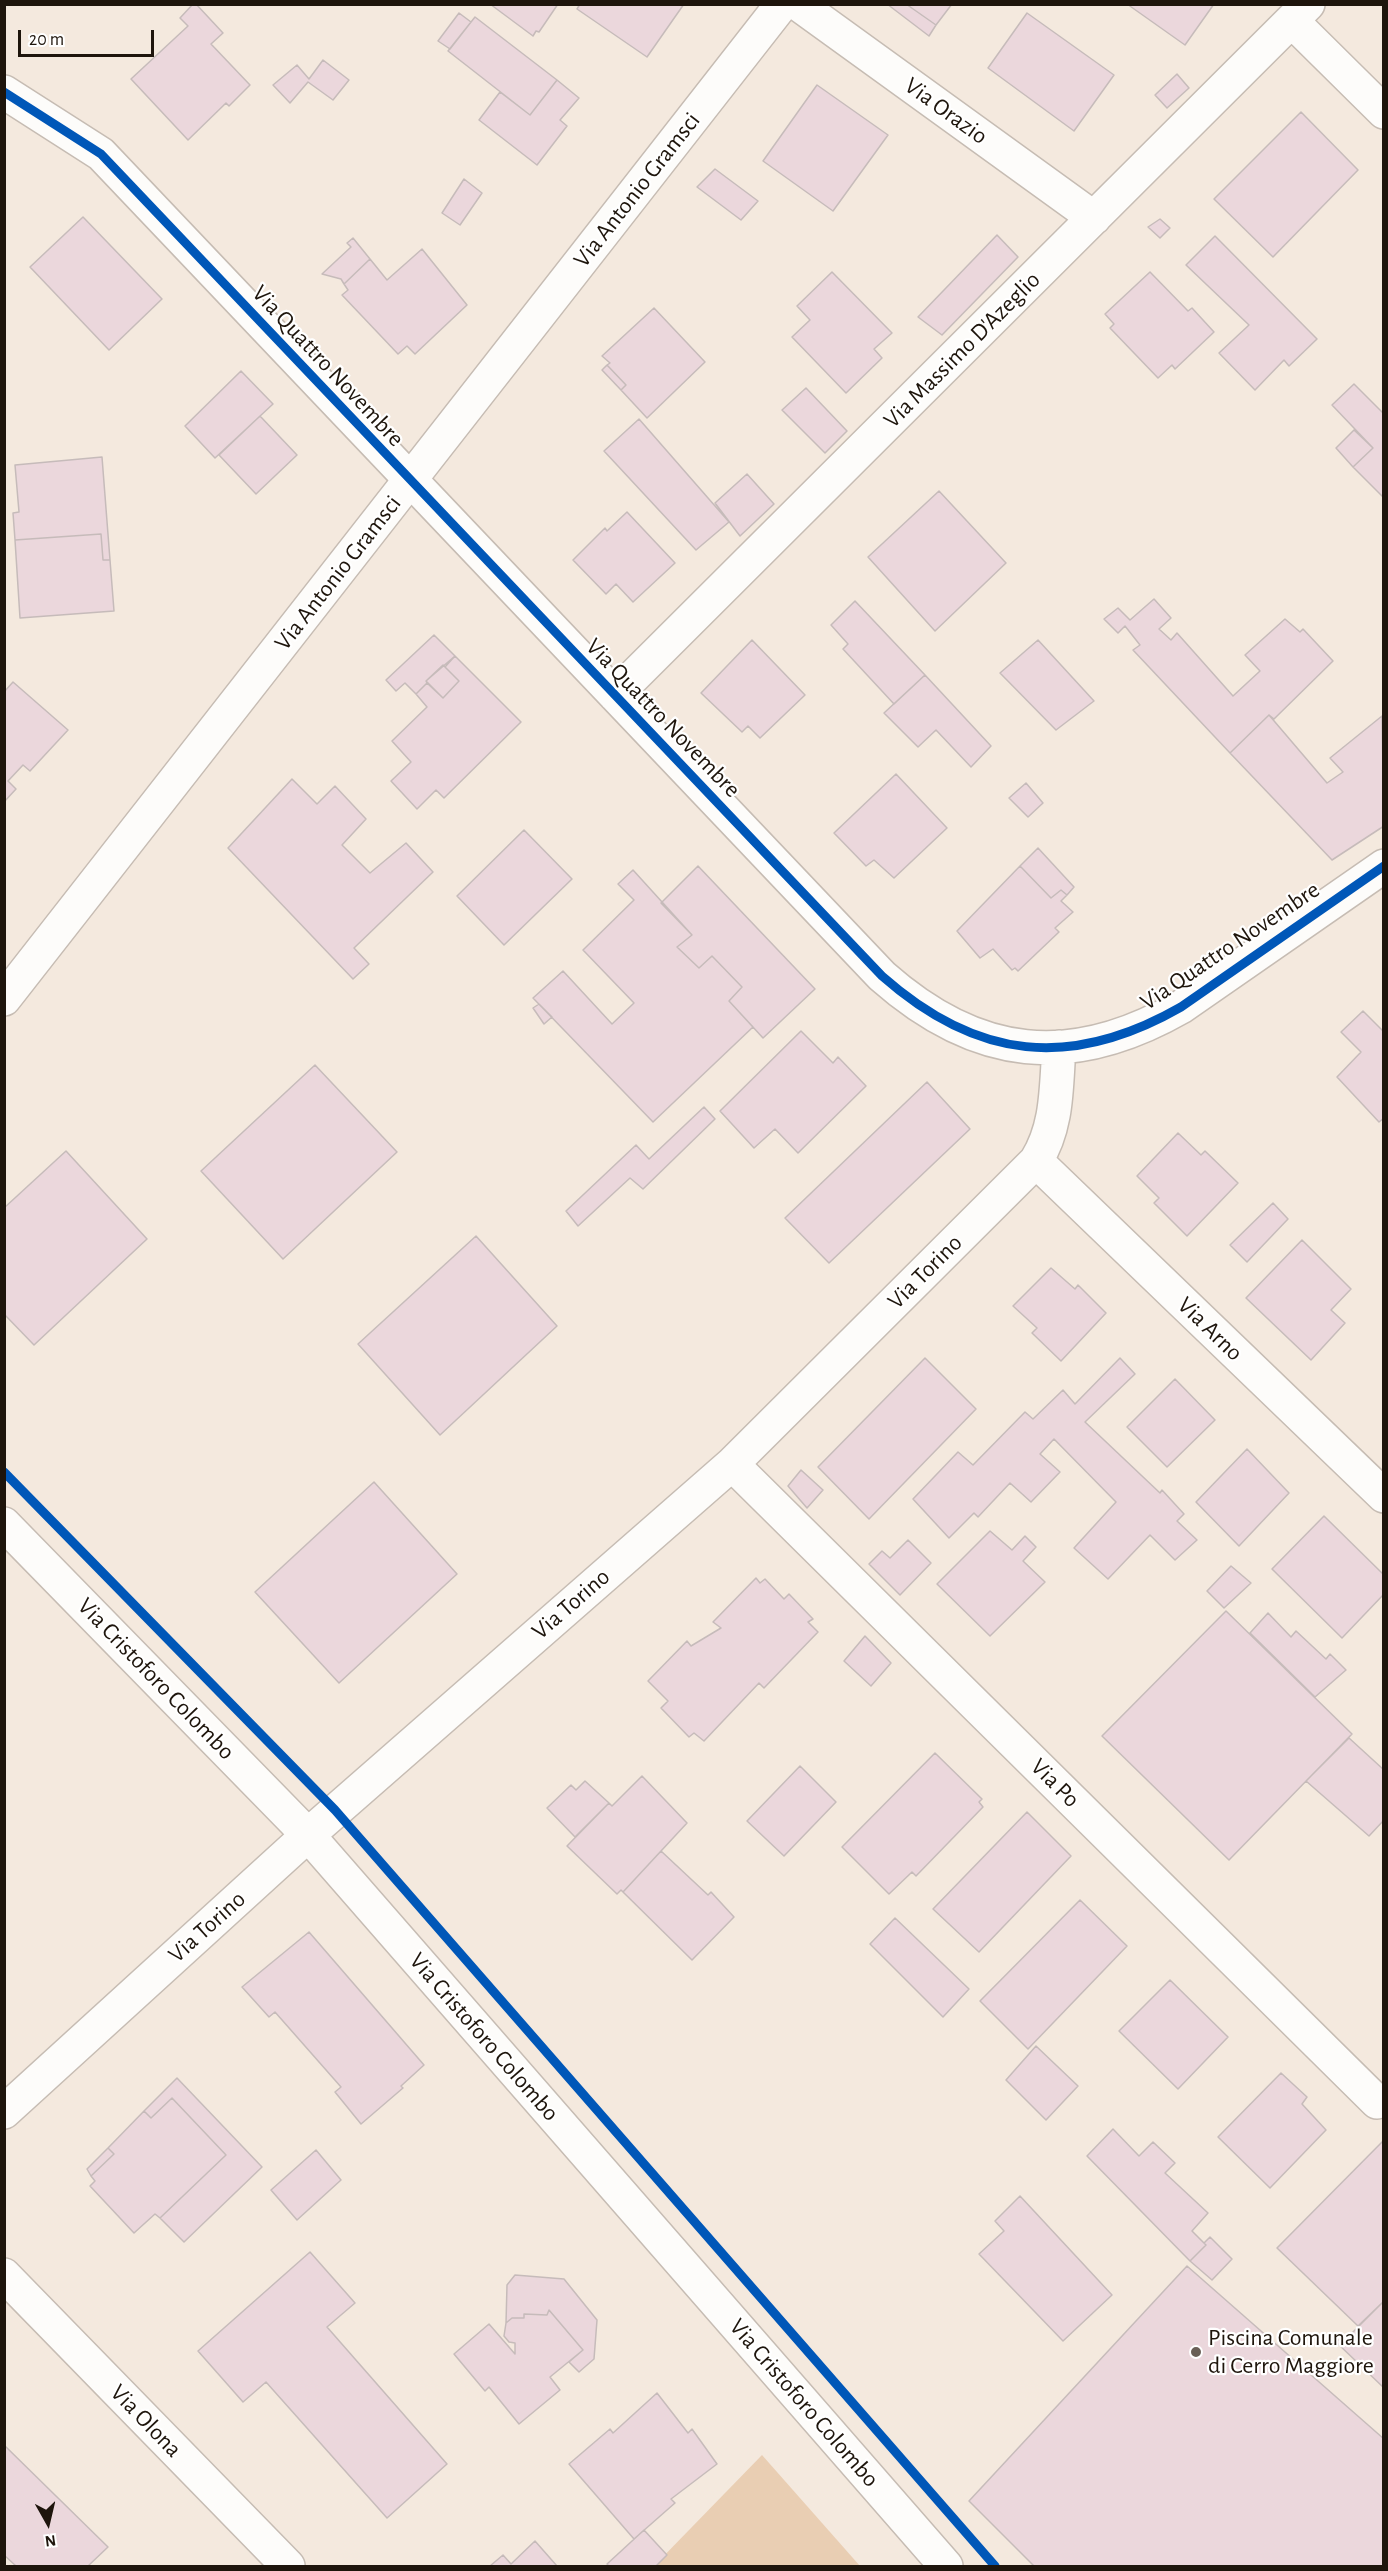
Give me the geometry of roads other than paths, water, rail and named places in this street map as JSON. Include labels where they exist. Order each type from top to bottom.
[{"type":"street","name":"Via Antonio Gramsci","points":[[4,999],[783,4]]},
{"type":"street","name":"Via Orazio","points":[[798,4],[1094,218]]},
{"type":"street","name":"Via Massimo D'Azeglio","points":[[615,695],[1300,13]]},
{"type":"street","points":[[1300,13],[1383,112]]},
{"type":"street","name":"Via Quattro Novembre","points":[[4,92],[101,154],[409,481],[882,976],[933,1016],[963,1031],[994,1041],[1026,1046],[1059,1047],[1123,1036],[1181,1007],[1383,866]]},
{"type":"street","name":"Via Torino","points":[[4,2112],[308,1835],[732,1464],[1036,1161],[1046,1145],[1052,1127],[1059,1047]]},
{"type":"street","name":"Via Arno","points":[[1036,1161],[1383,1496]]},
{"type":"street","name":"Via Po","points":[[732,1464],[1377,2102]]},
{"type":"street","name":"Via Cristoforo Colombo","points":[[4,1524],[308,1835],[946,2566]]},
{"type":"street","name":"Via Olona","points":[[4,2274],[288,2566]]},
{"type":"place","name":"Piscina Comunale di Cerro Maggiore","points":[[1196,2352]]}]
